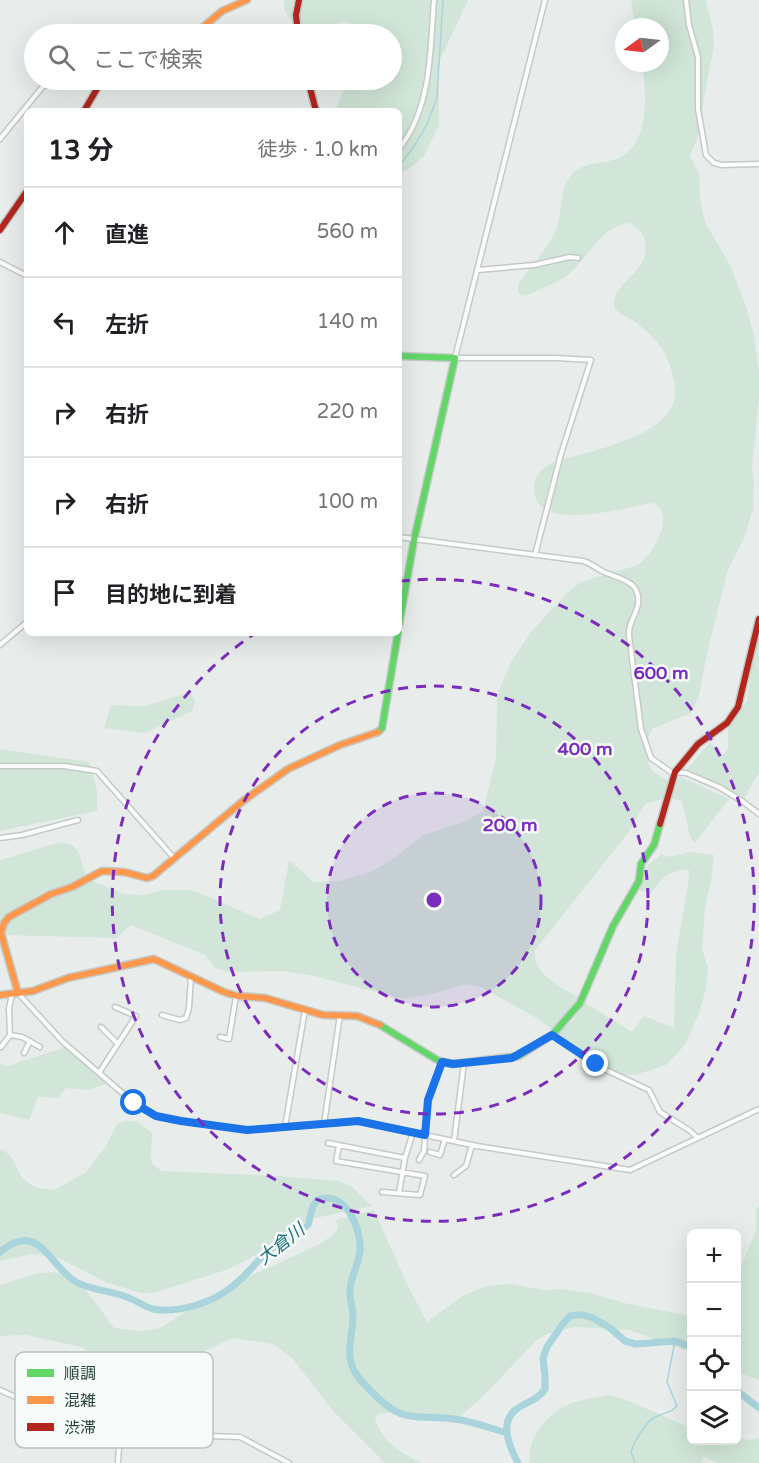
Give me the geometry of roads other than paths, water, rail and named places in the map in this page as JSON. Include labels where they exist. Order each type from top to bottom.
[{"type":"street","points":[[207,24],[222,11],[247,0]]},
{"type":"street","points":[[297,24],[299,0]]},
{"type":"street","points":[[402,144],[413,128],[425,92],[434,0]]},
{"type":"street","points":[[402,608],[414,540],[455,358],[545,0]]},
{"type":"street","points":[[686,0],[689,25],[698,57],[698,109],[706,156],[714,163],[722,165],[759,164]]},
{"type":"street","points":[[25,108],[40,90]]},
{"type":"street","points":[[86,108],[98,90]]},
{"type":"street","points":[[311,90],[315,108]]},
{"type":"street","points":[[0,138],[24,109]]},
{"type":"street","points":[[0,230],[24,196]]},
{"type":"street","points":[[478,270],[534,265],[570,257],[578,258]]},
{"type":"street","points":[[0,262],[24,274]]},
{"type":"street","points":[[402,356],[591,360],[561,454],[535,555]]},
{"type":"street","points":[[402,538],[587,562],[601,571],[628,581],[633,585],[638,599],[636,613],[628,628],[641,729],[651,758],[660,766],[675,772],[686,773],[719,787],[759,814]]},
{"type":"street","points":[[0,995],[33,991],[68,978],[148,959],[161,961],[236,996],[265,998],[323,1015],[357,1016],[386,1027],[442,1062],[464,1063],[512,1058],[552,1035],[580,1004],[613,926],[636,888],[641,864],[655,840],[675,772],[698,744],[733,716],[740,700],[759,619]]},
{"type":"street","points":[[0,645],[24,625]]},
{"type":"street","points":[[397,636],[382,728],[379,732],[340,745],[288,769],[243,801],[153,876],[147,878],[124,872],[102,871],[72,887],[51,894],[9,917],[4,923],[2,933],[15,994],[63,1042],[134,1103],[156,1116],[181,1121],[247,1130],[358,1121],[472,1145],[630,1170],[759,1109]]},
{"type":"street","points":[[0,760],[3,765],[64,766],[98,771],[174,858]]},
{"type":"street","points":[[0,838],[22,836],[78,820]]},
{"type":"street","points":[[162,1015],[180,1020],[186,1018],[189,1008],[190,976]]},
{"type":"street","points":[[3,1014],[9,1008],[15,994]]},
{"type":"street","points":[[220,1037],[229,1039],[236,996]]},
{"type":"street","points":[[99,1073],[136,1016],[115,1007]]},
{"type":"street","points":[[7,1050],[1,1048],[10,1035],[9,1008]]},
{"type":"street","points":[[285,1127],[305,1010]]},
{"type":"street","points":[[324,1124],[340,1015]]},
{"type":"street","points":[[101,1027],[118,1044]]},
{"type":"street","points":[[10,1035],[22,1037],[40,1047]]},
{"type":"street","points":[[552,1035],[617,1077],[650,1091],[660,1112],[690,1130],[698,1138]]},
{"type":"street","points":[[24,1053],[30,1041]]},
{"type":"street","points":[[419,1160],[424,1151],[428,1100],[442,1062]]},
{"type":"street","points":[[454,1141],[464,1063]]},
{"type":"street","points":[[399,1193],[405,1158],[413,1132]]},
{"type":"street","points":[[430,1152],[440,1155],[445,1139]]},
{"type":"street","points":[[328,1143],[405,1158]]},
{"type":"street","points":[[454,1175],[466,1166],[472,1145]]},
{"type":"street","points":[[339,1146],[336,1161],[425,1176],[420,1195],[382,1192]]},
{"type":"street","points":[[0,1390],[15,1397]]},
{"type":"street","points":[[213,1436],[235,1436],[246,1439],[289,1463]]},
{"type":"street","points":[[118,1463],[119,1448]]},
{"type":"waterway","points":[[402,162],[422,133],[437,96],[443,0]]},
{"type":"waterway","name":"大倉川","points":[[0,1252],[13,1243],[24,1240],[34,1243],[81,1285],[112,1292],[153,1309],[174,1310],[207,1301],[226,1291],[243,1278],[266,1253],[308,1225],[317,1200],[327,1198],[336,1200],[349,1212],[360,1241],[350,1293],[353,1317],[350,1360],[358,1377],[382,1402],[401,1413],[409,1416],[461,1420],[507,1433]]},
{"type":"waterway","points":[[518,1463],[507,1434],[508,1420],[512,1413],[536,1398],[545,1389],[543,1358],[547,1347],[570,1316],[583,1315],[593,1318],[610,1328],[625,1341],[636,1344],[675,1341],[687,1345]]},
{"type":"waterway","points":[[635,1463],[631,1452],[644,1427],[655,1417],[670,1412],[677,1406],[667,1382],[675,1341]]},
{"type":"waterway","points":[[737,1391],[759,1408]]}]
